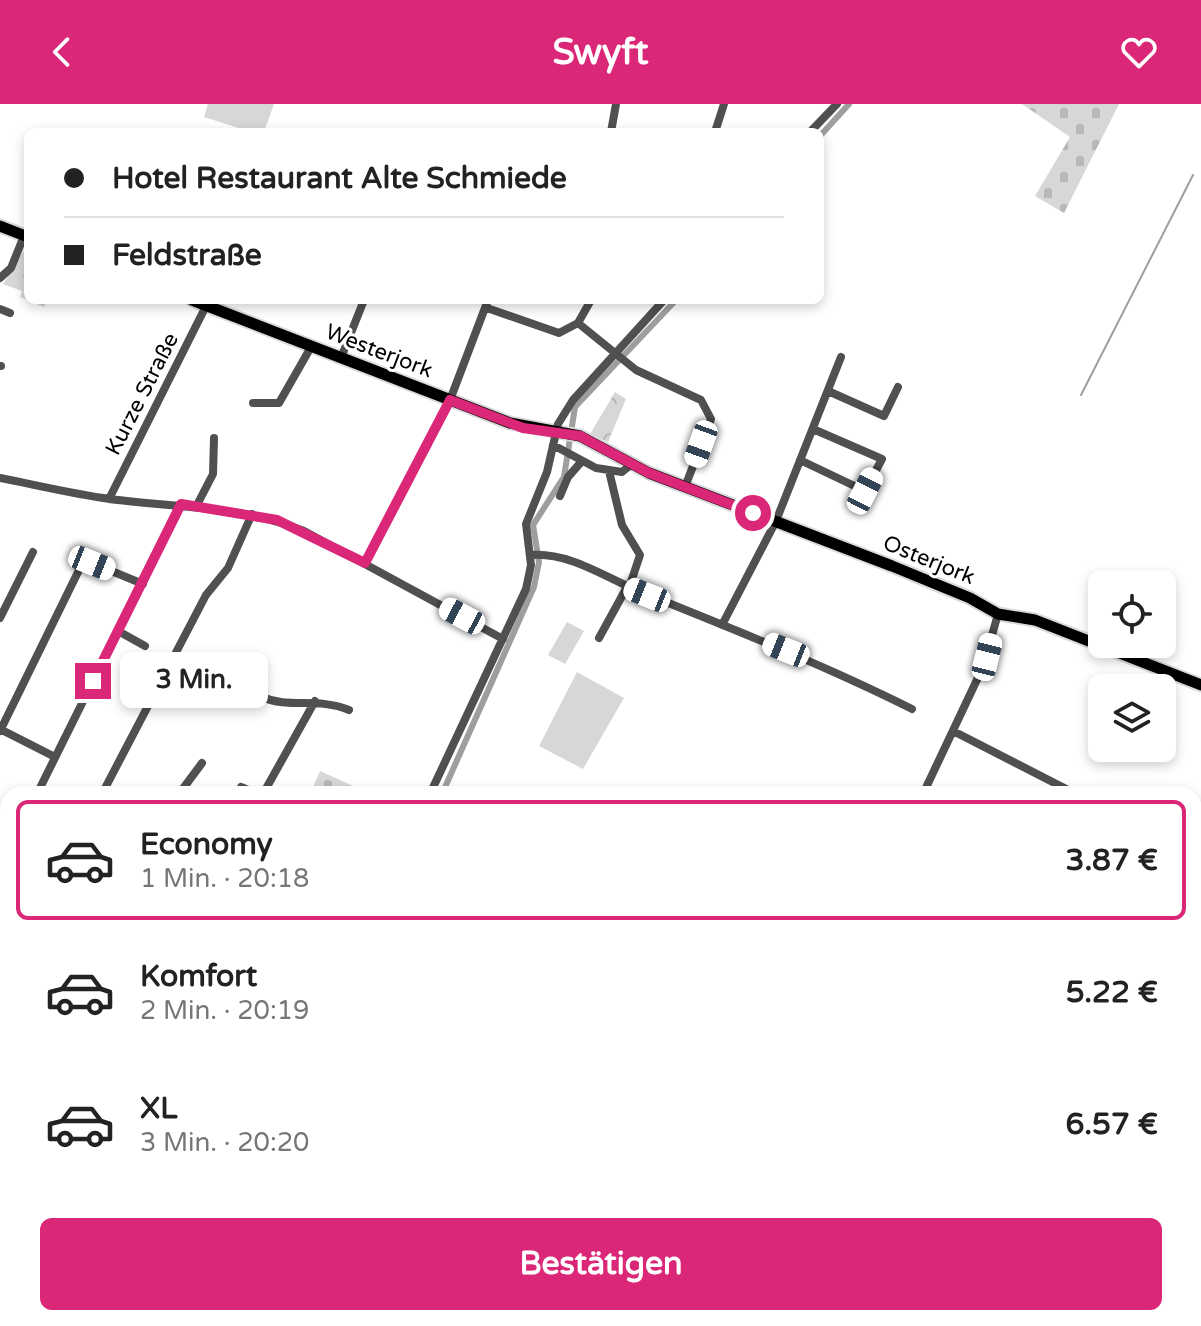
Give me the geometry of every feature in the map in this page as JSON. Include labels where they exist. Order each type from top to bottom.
[{"type":"main road","points":[[0,226],[24,235]]},
{"type":"main road","name":"Westerjork","points":[[201,304],[523,428],[554,431]]},
{"type":"main road","name":"Osterjork","points":[[554,431],[570,433],[685,487],[970,598],[998,614],[1030,618],[1201,685]]},
{"type":"street","points":[[612,128],[616,104]]},
{"type":"street","points":[[716,128],[724,104]]},
{"type":"street","points":[[814,128],[837,104]]},
{"type":"street","points":[[0,278],[11,268],[24,240]]},
{"type":"street","points":[[341,358],[362,304]]},
{"type":"street","points":[[365,563],[450,400],[488,304],[559,333],[578,323],[589,304]]},
{"type":"street","points":[[434,786],[526,589],[535,555],[526,524],[547,472],[554,431],[573,400],[622,358],[661,304]]},
{"type":"street","name":"Kurze Straße","points":[[109,499],[206,306]]},
{"type":"street","points":[[0,309],[10,313]]},
{"type":"street","points":[[578,323],[640,372],[701,400],[707,408],[711,419],[685,487]]},
{"type":"street","points":[[253,403],[279,403],[311,347]]},
{"type":"street","points":[[722,625],[776,521],[841,357]]},
{"type":"street","points":[[828,391],[884,416],[898,387]]},
{"type":"street","points":[[800,460],[865,491],[882,459],[813,429]]},
{"type":"street","points":[[197,505],[213,474],[214,438]]},
{"type":"street","points":[[553,445],[568,455],[609,471],[622,472],[632,464]]},
{"type":"street","points":[[560,496],[568,477],[582,461]]},
{"type":"street","points":[[599,638],[628,587],[640,555],[622,525],[609,471]]},
{"type":"street","points":[[0,478],[109,499],[197,505],[252,514],[304,531],[503,639]]},
{"type":"street","points":[[41,786],[181,504]]},
{"type":"street","points":[[106,786],[206,595],[228,568],[252,514]]},
{"type":"street","points":[[0,618],[33,552]]},
{"type":"street","points":[[535,555],[577,563],[628,587],[808,659],[912,709]]},
{"type":"street","points":[[55,757],[0,730],[80,568],[92,563],[143,584]]},
{"type":"street","points":[[927,786],[983,667],[998,614]]},
{"type":"street","points":[[118,631],[145,646]]},
{"type":"street","points":[[171,660],[216,683],[226,683]]},
{"type":"street","points":[[262,697],[278,704],[315,701],[349,710]]},
{"type":"street","points":[[265,786],[315,701]]},
{"type":"street","points":[[955,732],[1060,786]]},
{"type":"street","points":[[185,786],[202,763]]},
{"type":"green space","points":[[208,104],[274,104],[265,128],[238,128],[204,117]]},
{"type":"green space","points":[[1022,104],[1119,104],[1064,213],[1035,196],[1070,137]]},
{"type":"green space","points":[[24,250],[24,299],[20,297],[22,291],[3,284]]},
{"type":"green space","points":[[615,392],[626,399],[608,442],[590,434]]},
{"type":"green space","points":[[567,622],[584,631],[565,664],[548,655]]},
{"type":"green space","points":[[577,672],[624,698],[583,769],[539,746]]},
{"type":"green space","points":[[320,771],[353,786],[313,786]]},
{"type":"waterway","points":[[824,132],[849,104]]},
{"type":"waterway","points":[[1081,395],[1193,175]]},
{"type":"waterway","points":[[446,786],[534,587],[539,562],[533,525],[564,477],[575,407],[672,304]]},
{"type":"route","points":[[93,681],[168,536],[181,504],[228,509],[277,520],[365,563],[450,400],[523,428],[573,433],[607,448],[649,473],[753,513]]}]
